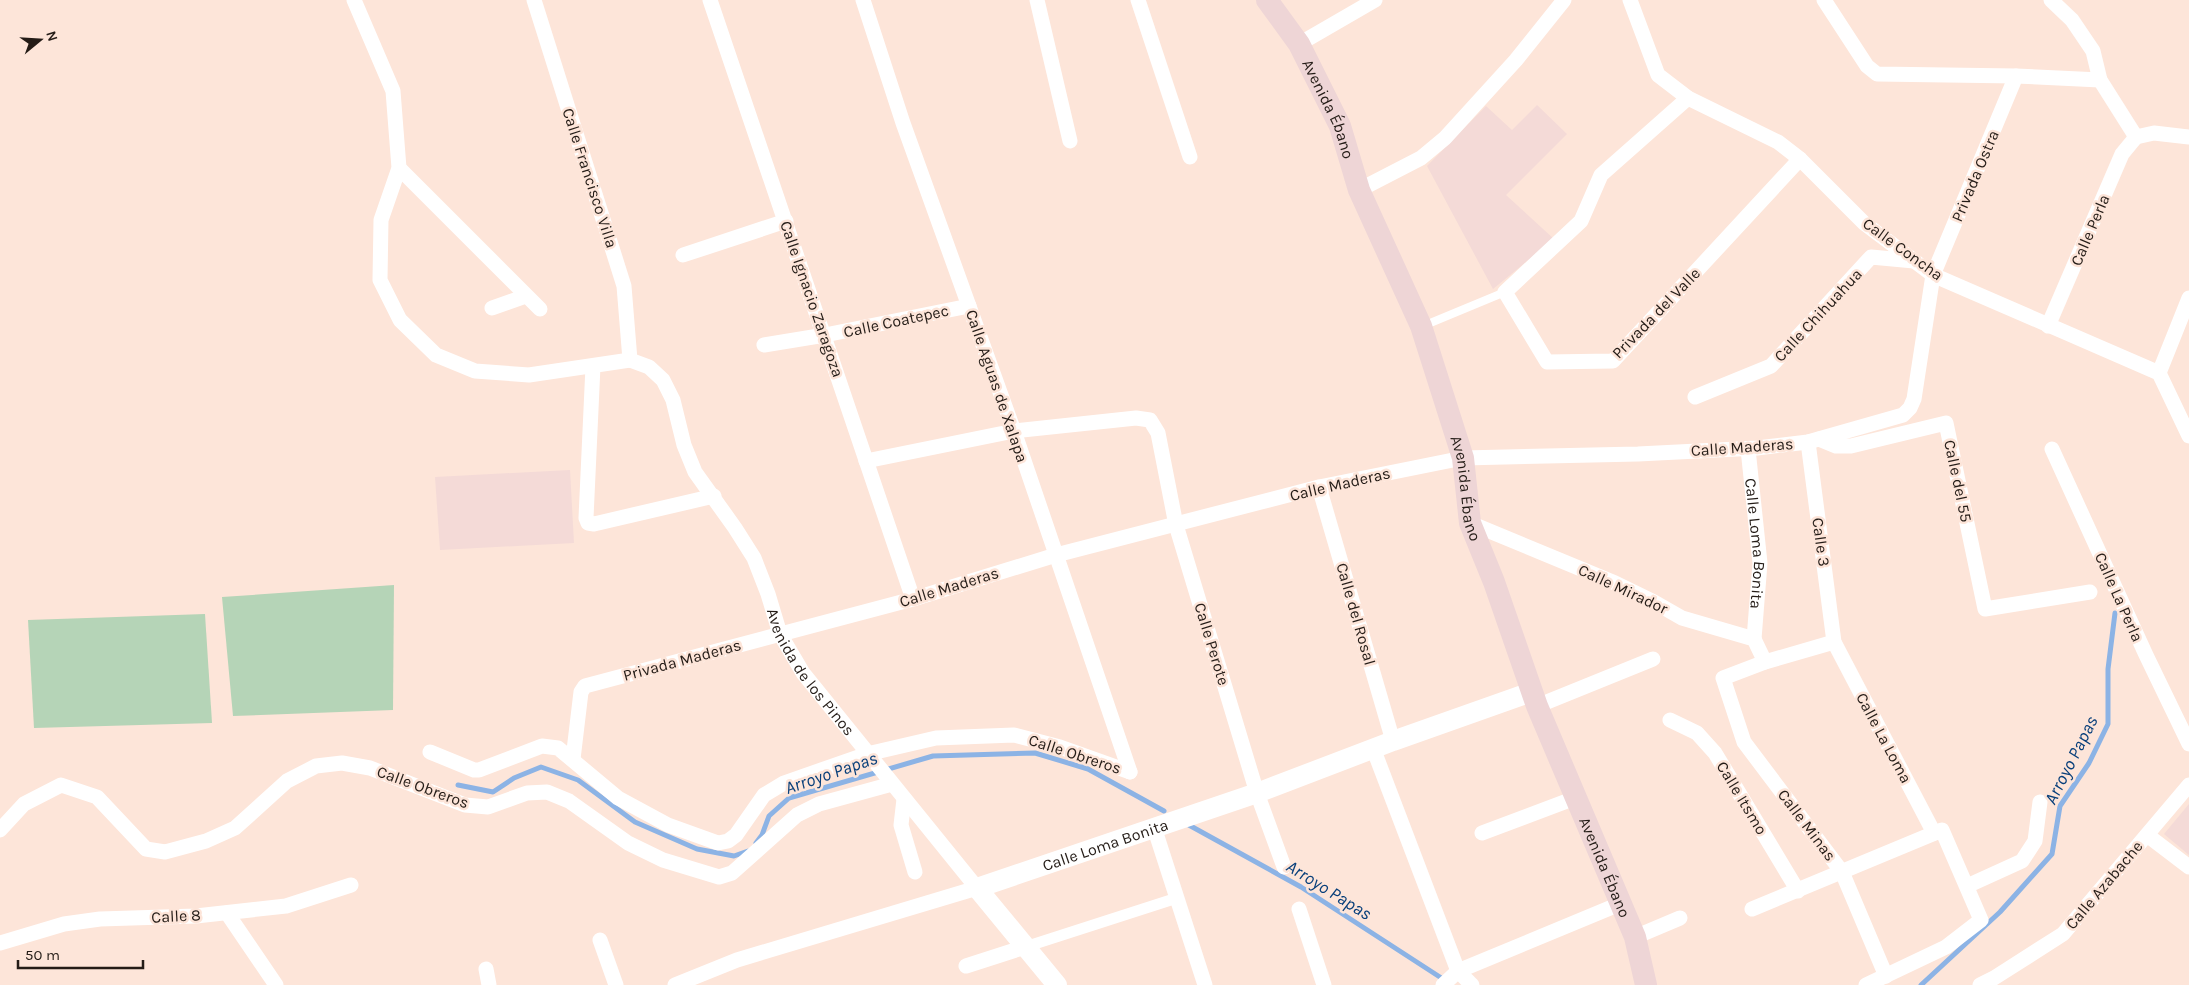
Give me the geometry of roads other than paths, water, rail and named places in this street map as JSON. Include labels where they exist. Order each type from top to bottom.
[{"type":"main road","name":"Avenida Ébano","points":[[1267,0],[1298,44],[1340,126],[1360,190],[1421,326],[1463,458],[1470,523],[1494,582],[1534,699],[1635,937],[1646,985]]},
{"type":"street","points":[[354,0],[393,91],[398,168],[382,220],[380,280],[400,320],[436,355],[476,371],[529,375],[630,360]]},
{"type":"street","name":"Calle Francisco Villa","points":[[534,0],[624,286],[630,360]]},
{"type":"street","name":"Calle Ignacio Zaragoza","points":[[710,0],[913,599]]},
{"type":"street","name":"Calle Aguas de Xalapa","points":[[864,0],[902,123],[1014,431],[1130,772]]},
{"type":"street","points":[[1037,0],[1070,142]]},
{"type":"street","points":[[1138,0],[1190,157]]},
{"type":"street","points":[[1298,44],[1375,0]]},
{"type":"street","points":[[1360,190],[1421,158],[1445,138],[1516,60],[1564,0]]},
{"type":"street","name":"Calle Concha","points":[[1630,0],[1658,75],[1688,98],[1778,142],[1800,159],[1864,223],[1933,276],[2159,373]]},
{"type":"street","points":[[1824,0],[1867,66],[1877,74],[2016,76],[2100,80]]},
{"type":"street","points":[[2051,0],[2072,20],[2093,51],[2100,80],[2136,137],[2154,133],[2189,137]]},
{"type":"street","name":"Privada Ostra","points":[[1910,408],[1914,399],[1933,276],[2016,76]]},
{"type":"street","points":[[1505,292],[1581,221],[1600,175],[1688,98]]},
{"type":"street","name":"Calle Perla","points":[[2048,326],[2122,154],[2136,137]]},
{"type":"street","name":"Privada del Valle","points":[[1505,292],[1547,362],[1613,361],[1800,159]]},
{"type":"street","points":[[398,168],[540,309]]},
{"type":"street","points":[[683,255],[786,221]]},
{"type":"street","name":"Calle Chihuahua","points":[[1695,397],[1771,366],[1871,257],[1914,261]]},
{"type":"street","points":[[492,308],[526,296]]},
{"type":"street","points":[[2189,298],[2159,373],[2189,436]]},
{"type":"street","name":"Calle Coatepec","points":[[764,345],[825,335],[969,306]]},
{"type":"street","name":"Avenida de los Pinos","points":[[630,360],[649,367],[663,380],[673,400],[684,445],[695,472],[714,496],[754,558],[768,594],[780,634],[802,673],[1056,985]]},
{"type":"street","points":[[593,366],[586,518],[588,523],[594,524],[714,496]]},
{"type":"street","name":"Calle Maderas","points":[[780,634],[913,599],[1056,555],[1319,488],[1463,458],[1638,454],[1748,449],[1814,441],[1903,415],[1910,408]]},
{"type":"street","name":"Calle Perote","points":[[1014,431],[1136,418],[1150,420],[1158,433],[1176,525],[1257,793],[1284,867]]},
{"type":"street","name":"Calle del 55","points":[[1814,441],[1836,446],[1851,446],[1946,423],[1985,609],[2090,592]]},
{"type":"street","points":[[866,461],[1014,431]]},
{"type":"street","name":"Calle 3","points":[[1814,441],[1834,642]]},
{"type":"street","name":"Calle Loma Bonita","points":[[1748,449],[1760,563],[1754,639]]},
{"type":"street","name":"Calle La Perla","points":[[2052,449],[2189,744]]},
{"type":"street","name":"Calle del Rosal","points":[[1319,488],[1393,741]]},
{"type":"street","name":"Calle Mirador","points":[[1470,523],[1615,583],[1682,618],[1754,639]]},
{"type":"street","name":"Privada Maderas","points":[[573,759],[581,692],[585,686],[780,634]]},
{"type":"street","points":[[1754,639],[1765,662],[1834,642]]},
{"type":"street","name":"Calle La Loma","points":[[1834,642],[1967,886],[1981,920],[1946,947],[1886,976]]},
{"type":"street","points":[[1534,699],[1653,659]]},
{"type":"street","name":"Calle Minas","points":[[1765,662],[1723,678],[1744,742],[1842,872],[1886,976]]},
{"type":"street","name":"Calle Loma Bonita","points":[[675,985],[737,960],[977,888],[1257,793],[1393,741],[1534,699]]},
{"type":"street","name":"Calle Itsmo","points":[[1670,720],[1697,733],[1715,753],[1798,891]]},
{"type":"street","name":"Calle Obreros","points":[[430,752],[474,770],[480,770],[542,746],[558,748],[618,798],[668,825],[718,843],[728,841],[736,835],[764,796],[784,782],[936,738],[1014,735],[1060,747],[1130,772]]},
{"type":"street","points":[[1373,748],[1451,978]]},
{"type":"street","name":"Calle Obreros","points":[[0,830],[24,804],[61,785],[97,797],[146,849],[165,852],[206,841],[235,828],[287,781],[316,766],[342,763],[370,768],[466,805],[488,807],[527,793],[547,792],[569,801],[628,843],[662,860],[719,877],[732,873],[798,816],[818,804],[888,780]]},
{"type":"street","name":"Calle Azabache","points":[[1980,985],[2063,934],[2189,785]]},
{"type":"street","points":[[1482,833],[1575,798]]},
{"type":"street","points":[[904,799],[901,826],[915,872]]},
{"type":"street","points":[[1967,886],[2022,861],[2034,842],[2040,802]]},
{"type":"street","points":[[1154,827],[1205,985]]},
{"type":"street","points":[[1752,909],[1938,832]]},
{"type":"street","points":[[2147,834],[2189,867]]},
{"type":"street","name":"Calle 8","points":[[0,943],[64,924],[100,919],[196,916],[286,906],[350,885]]},
{"type":"street","points":[[966,966],[1177,898]]},
{"type":"street","points":[[1451,978],[1622,903]]},
{"type":"street","points":[[1298,909],[1324,985]]},
{"type":"street","points":[[227,912],[276,985]]},
{"type":"street","points":[[1635,937],[1680,918]]},
{"type":"street","points":[[600,940],[616,985]]},
{"type":"street","points":[[486,969],[488,985]]},
{"type":"street","points":[[1866,985],[1886,976]]},
{"type":"street","points":[[1451,978],[1472,985]]},
{"type":"lane","points":[[1421,326],[1505,292]]},
{"type":"waterway","name":"Arroyo Papas","points":[[1921,985],[2000,912],[2052,854],[2060,806],[2089,763],[2108,724],[2108,669],[2115,613]]},
{"type":"waterway","name":"Arroyo Papas","points":[[756,843],[762,835],[769,816],[789,798],[933,756],[1035,753],[1088,769],[1164,811]]},
{"type":"waterway","name":"Arroyo Papas","points":[[458,785],[493,792],[514,778],[541,767],[578,780],[635,822],[697,849],[734,856],[748,851]]},
{"type":"waterway","name":"Arroyo Papas","points":[[1187,824],[1301,887],[1446,981]]}]
